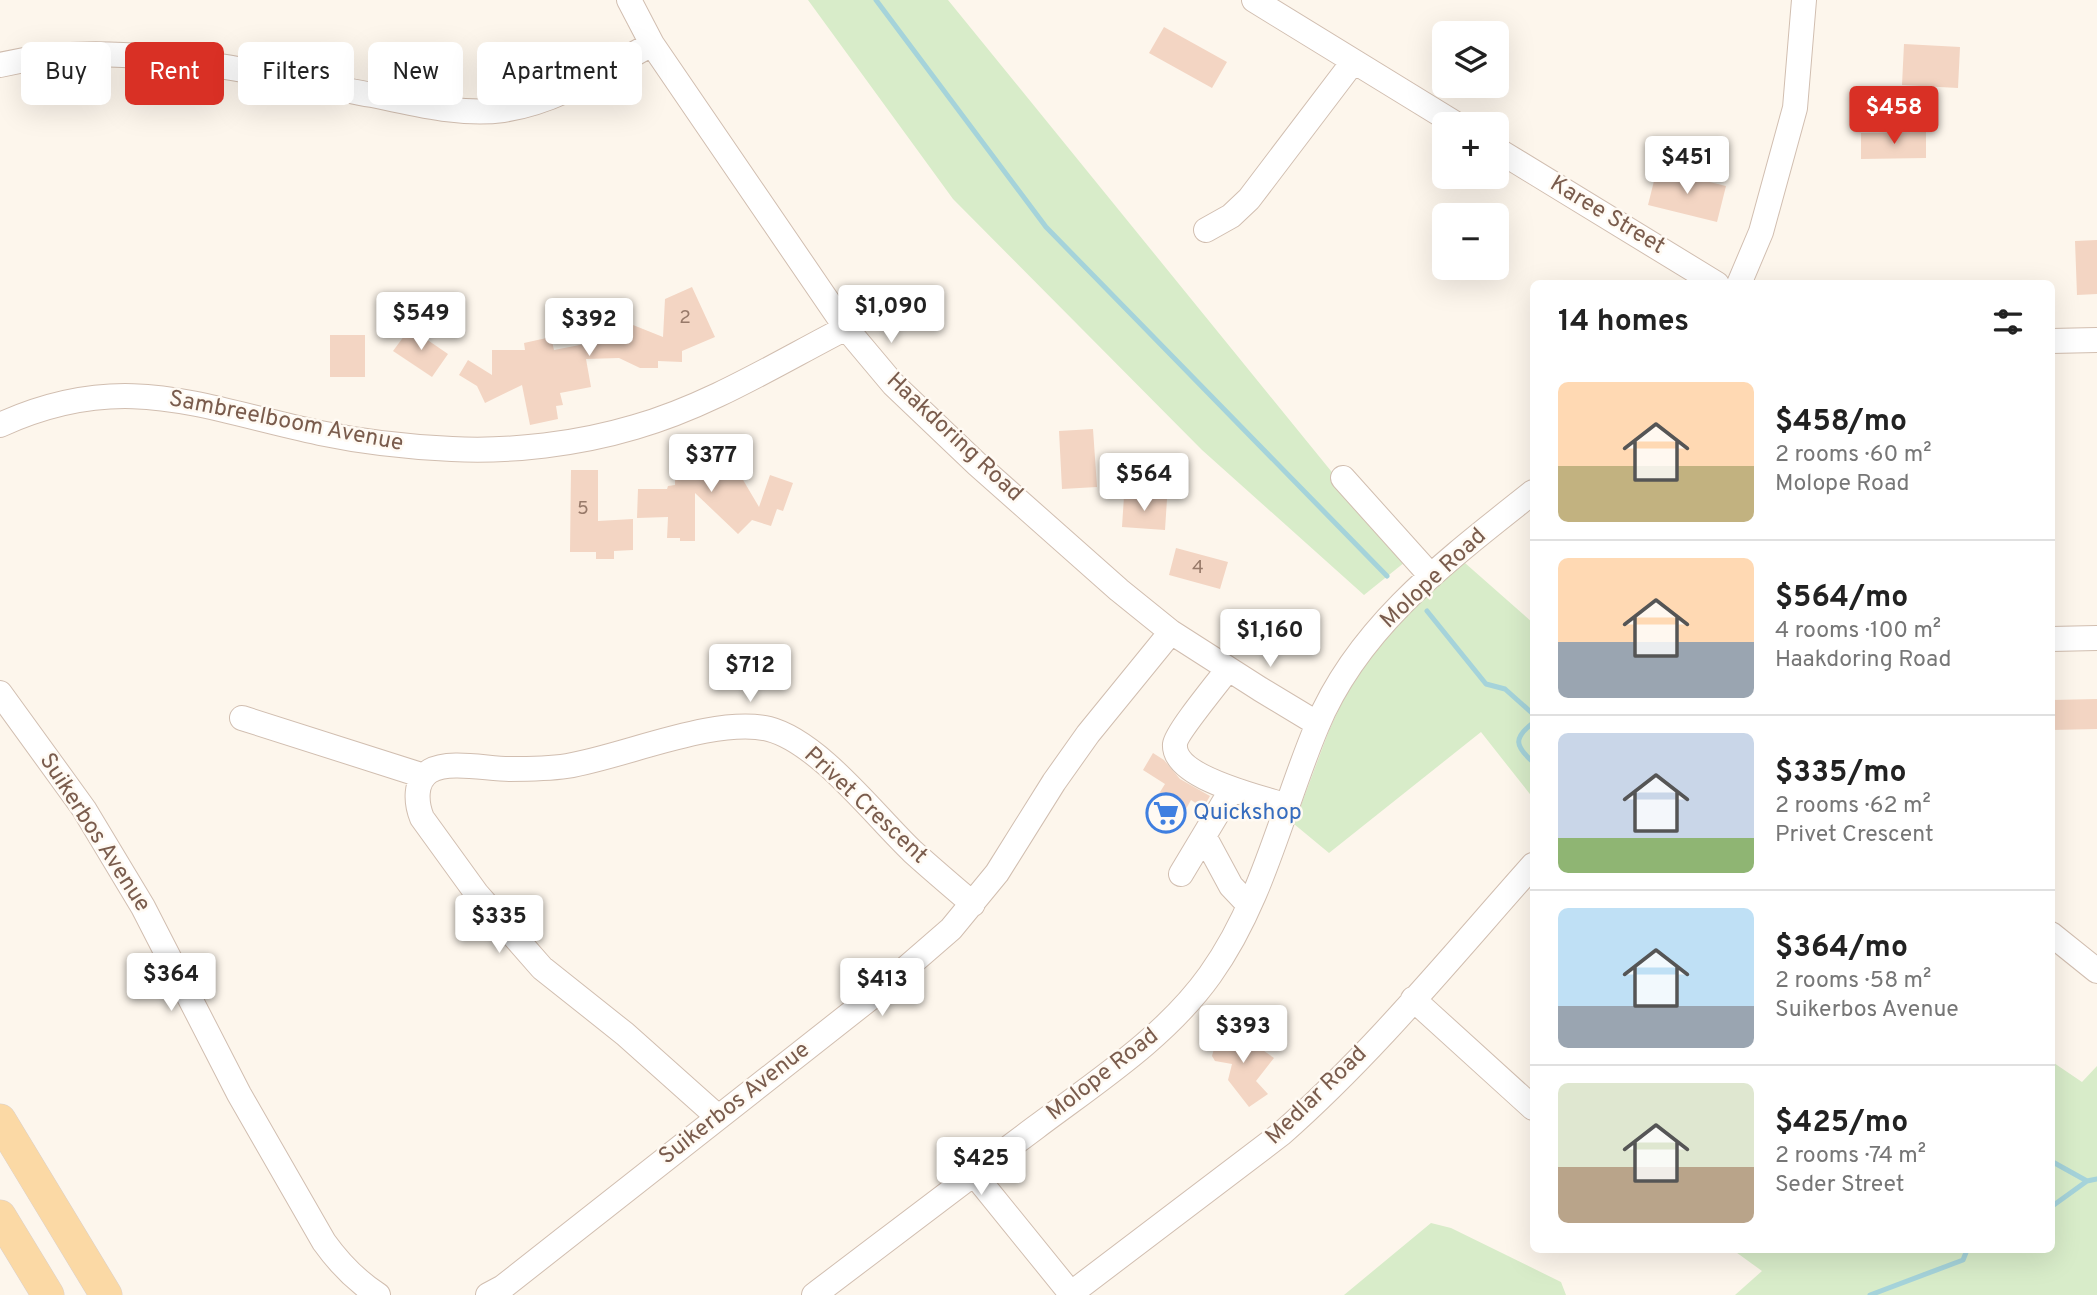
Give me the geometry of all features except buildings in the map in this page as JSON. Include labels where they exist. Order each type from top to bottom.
[{"type":"main road","points":[[0,1120],[106,1295]]},
{"type":"main road","points":[[0,1216],[48,1295]]},
{"type":"street","name":"Haakdoring Road","points":[[629,0],[652,44],[846,328],[893,384],[942,432],[1119,590],[1171,632],[1318,724]]},
{"type":"street","points":[[1254,0],[1436,112]]},
{"type":"street","points":[[1741,280],[1762,232],[1796,108],[1804,0]]},
{"type":"street","points":[[0,65],[23,59],[117,53],[178,60],[469,111],[500,110],[530,104],[561,93],[652,44]]},
{"type":"street","points":[[1206,230],[1231,216],[1250,199],[1353,62]]},
{"type":"street","name":"Karee Street","points":[[1509,157],[1710,280]]},
{"type":"street","name":"Sambreelboom Avenue","points":[[0,425],[48,406],[84,398],[145,395],[210,406],[322,433],[367,440],[453,449],[509,449],[578,440],[635,428],[729,389],[846,328]]},
{"type":"street","points":[[2055,341],[2097,340]]},
{"type":"street","points":[[1343,478],[1431,576]]},
{"type":"street","name":"Molope Road","points":[[814,1295],[1120,1063],[1171,1021],[1211,974],[1229,946],[1249,905],[1318,724],[1345,674],[1368,642],[1414,591],[1530,494]]},
{"type":"street","name":"Suikerbos Avenue","points":[[488,1295],[514,1279],[926,953],[973,904],[1013,851],[1054,782],[1088,734],[1171,632]]},
{"type":"street","points":[[2055,639],[2097,638]]},
{"type":"street","points":[[1228,669],[1177,738],[1177,754],[1181,761],[1208,779],[1288,806]]},
{"type":"street","name":"Suikerbos Avenue","points":[[0,693],[83,809],[143,907],[239,1094],[324,1242],[340,1264],[362,1285],[378,1295]]},
{"type":"street","points":[[242,718],[424,775],[416,796],[422,818],[518,943],[559,983],[625,1034],[718,1116]]},
{"type":"street","name":"Privet Crescent","points":[[424,775],[447,765],[507,769],[566,766],[703,733],[731,728],[769,729],[787,736],[828,767],[913,852],[973,904]]},
{"type":"street","points":[[1181,874],[1232,789]]},
{"type":"street","points":[[1204,836],[1231,886],[1249,905]]},
{"type":"street","name":"Medlar Road","points":[[1071,1295],[1281,1134],[1330,1088],[1530,868]]},
{"type":"street","points":[[2055,937],[2097,971]]},
{"type":"street","points":[[1413,999],[1530,1105]]},
{"type":"street","points":[[974,1174],[1071,1295]]},
{"type":"green space","points":[[808,0],[948,0],[1405,562],[1364,595],[1202,450],[953,199]]},
{"type":"green space","points":[[1465,563],[1530,620],[1530,794],[1481,732],[1329,853],[1294,824],[1342,702],[1370,655],[1421,596]]},
{"type":"green space","points":[[2055,1064],[2082,1082],[2097,1066],[2097,1295],[1735,1295],[1762,1271],[1737,1253],[2055,1253]]},
{"type":"green space","points":[[1431,1223],[1451,1228],[1561,1282],[1566,1295],[1344,1295]]},
{"type":"waterway","points":[[876,0],[1046,227],[1387,576]]},
{"type":"waterway","points":[[1427,611],[1486,684],[1505,689],[1530,711]]},
{"type":"waterway","points":[[1530,726],[1519,738],[1520,747],[1530,759]]},
{"type":"waterway","points":[[2055,1163],[2087,1181]]},
{"type":"waterway","points":[[2055,1204],[2087,1181],[2097,1179]]},
{"type":"waterway","points":[[1870,1295],[1963,1260],[1966,1253]]},
{"type":"place","name":"Quickshop","points":[[1166,813]]}]
